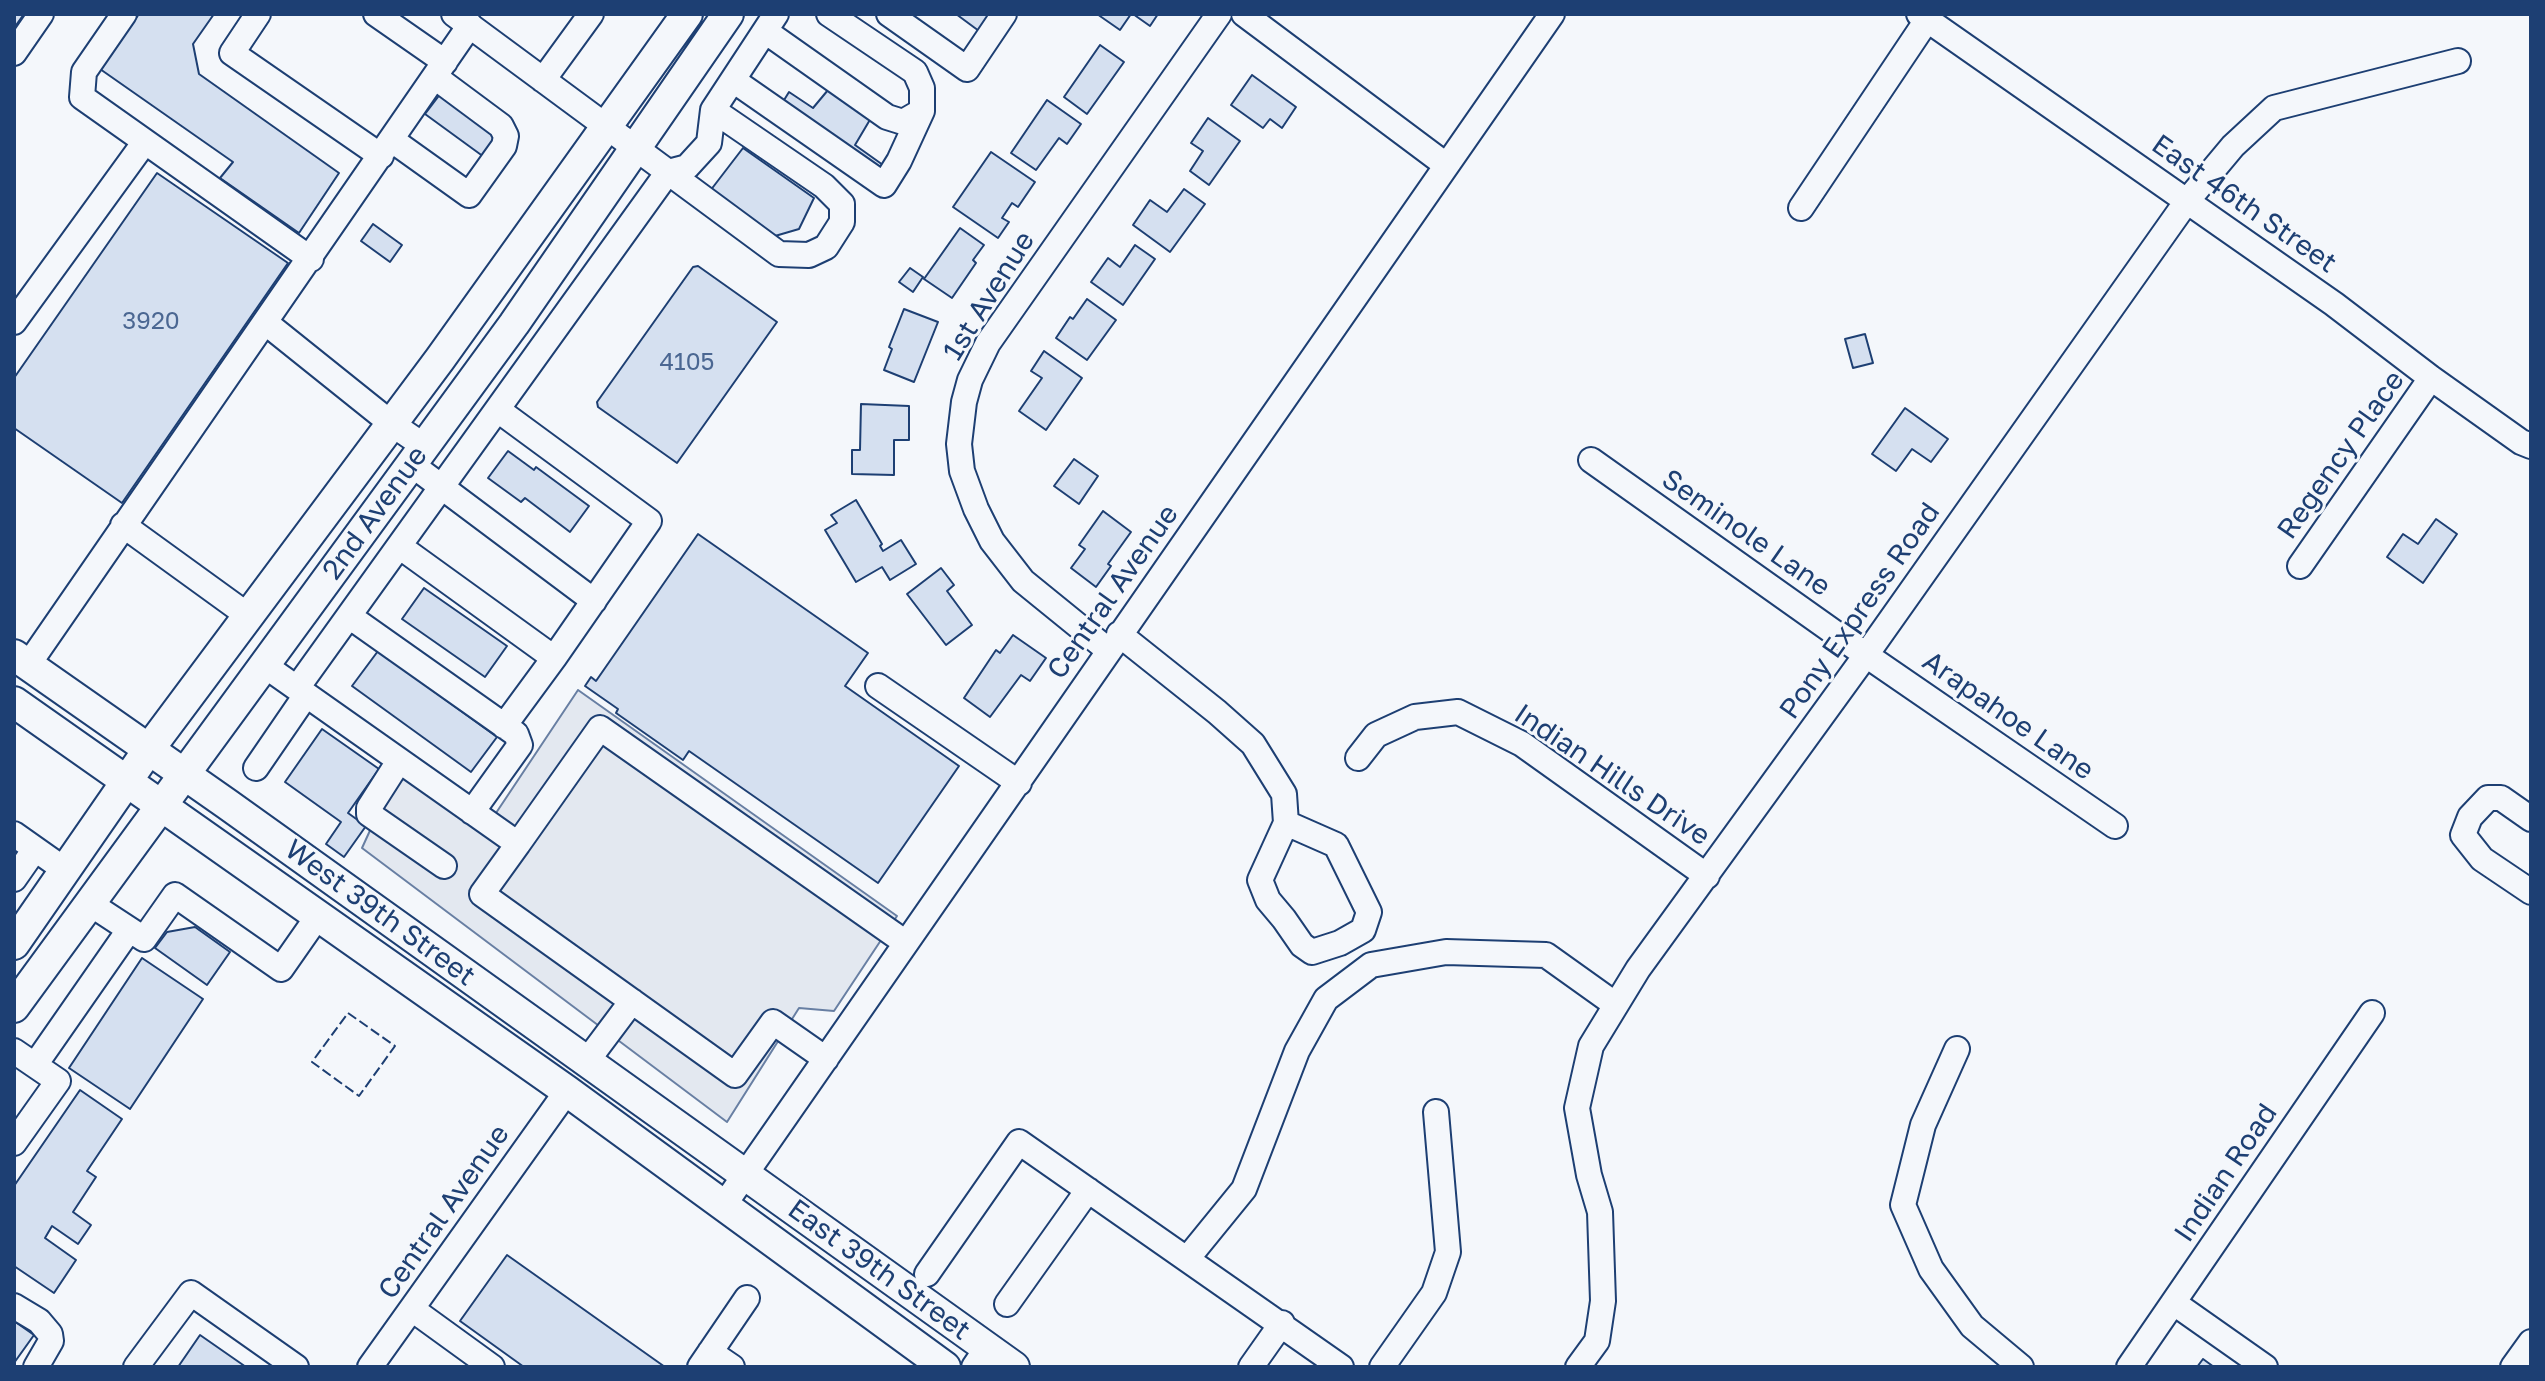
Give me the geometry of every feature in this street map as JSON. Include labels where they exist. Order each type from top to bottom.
[{"type":"main road","name":"2nd Avenue","points":[[14,944],[149,749],[392,424],[687,14]]},
{"type":"main road","name":"2nd Avenue","points":[[14,1007],[514,324],[728,14]]},
{"type":"main road","name":"West 39th Street","points":[[21,660],[745,1174]]},
{"type":"main road","name":"West 39th Street","points":[[14,702],[724,1205]]},
{"type":"main road","name":"East 39th Street","points":[[745,1174],[980,1358],[1014,1367]]},
{"type":"main road","name":"East 39th Street","points":[[724,1205],[945,1367]]},
{"type":"street","points":[[14,53],[41,14]]},
{"type":"street","points":[[124,14],[84,72],[82,97],[311,259]]},
{"type":"street","points":[[258,14],[232,53],[469,195],[504,146],[506,136],[501,126],[376,14]]},
{"type":"street","points":[[543,80],[591,14]]},
{"type":"street","points":[[733,80],[884,185],[922,111],[922,88],[915,72],[829,14]]},
{"type":"street","points":[[889,14],[967,69],[1004,14]]},
{"type":"street","name":"1st Avenue","points":[[1219,14],[988,343],[970,380],[959,444],[962,471],[976,509],[992,541],[1023,581],[1217,712],[1253,744],[1284,794],[1286,823]]},
{"type":"street","points":[[1244,14],[1446,165]]},
{"type":"street","name":"Central Avenue","points":[[724,1205],[1552,14]]},
{"type":"street","points":[[1801,208],[1926,16]]},
{"type":"street","name":"East 46th Street","points":[[1926,16],[2334,304],[2521,442],[2531,446]]},
{"type":"street","points":[[21,660],[123,525],[311,259],[440,70],[465,19],[779,254],[809,255],[826,247],[842,222],[842,204],[824,186],[713,110]]},
{"type":"street","points":[[256,768],[356,606],[668,172],[687,167],[709,143],[713,110],[770,22],[887,117],[903,122],[922,111]]},
{"type":"street","name":"Pony Express Road","points":[[1578,1367],[1597,1341],[1603,1301],[1600,1212],[1589,1175],[1577,1108],[1591,1046],[1638,969],[1866,655],[2187,201],[2233,146],[2274,108],[2458,61]]},
{"type":"street","points":[[14,322],[144,143]]},
{"type":"street","points":[[266,323],[392,424],[442,487],[594,601]]},
{"type":"street","points":[[514,324],[538,354]]},
{"type":"street","name":"Regency Place","points":[[2300,566],[2431,378]]},
{"type":"street","points":[[494,416],[629,526],[629,537],[619,566],[504,726]]},
{"type":"street","name":"Seminole Lane","points":[[1591,460],[1866,655]]},
{"type":"street","points":[[123,525],[250,617]]},
{"type":"street","points":[[399,546],[554,658]]},
{"type":"street","points":[[330,574],[356,606],[516,734],[520,745],[472,812]]},
{"type":"street","name":"Arapahoe Lane","points":[[1866,655],[2115,826]]},
{"type":"street","points":[[264,665],[518,844]]},
{"type":"street","points":[[878,686],[1019,783]]},
{"type":"street","name":"Indian Hills Drive","points":[[1358,758],[1376,735],[1415,717],[1458,712],[1522,744],[1707,876]]},
{"type":"street","points":[[826,1059],[773,1022],[735,1075],[482,894],[600,728],[906,943]]},
{"type":"street","points":[[399,761],[369,808],[369,814],[444,866]]},
{"type":"street","points":[[2531,819],[2501,798],[2488,798],[2470,817],[2463,835],[2482,859],[2531,892]]},
{"type":"street","points":[[1286,823],[1336,845],[1369,912],[1363,930],[1340,943],[1312,952],[1302,945],[1268,900],[1260,880],[1286,823]]},
{"type":"street","points":[[14,834],[65,870]]},
{"type":"street","points":[[14,879],[35,849]]},
{"type":"street","points":[[89,903],[144,939],[175,895],[281,969],[318,916]]},
{"type":"street","points":[[35,1065],[129,930]]},
{"type":"street","points":[[1187,1259],[1244,1189],[1297,1051],[1326,999],[1371,965],[1446,952],[1546,955],[1616,1005]]},
{"type":"street","points":[[587,1061],[632,1001]]},
{"type":"street","name":"Indian Road","points":[[2129,1367],[2372,1013]]},
{"type":"street","points":[[1957,1049],[1923,1125],[1903,1205],[1931,1269],[1972,1326],[2021,1367]]},
{"type":"street","points":[[14,1051],[58,1081],[14,1143]]},
{"type":"street","name":"Central Avenue","points":[[370,1367],[567,1091]]},
{"type":"street","points":[[1382,1367],[1434,1293],[1448,1252],[1436,1112]]},
{"type":"street","points":[[927,1274],[1019,1142],[1341,1367]]},
{"type":"street","points":[[1007,1304],[1088,1190]]},
{"type":"street","points":[[136,1367],[191,1293],[296,1367]]},
{"type":"street","points":[[732,1367],[705,1360],[747,1298]]},
{"type":"street","points":[[2174,1303],[2265,1367]]},
{"type":"street","points":[[14,1306],[39,1321],[50,1334],[51,1341],[36,1367]]},
{"type":"street","points":[[412,1309],[492,1367]]},
{"type":"street","points":[[1251,1367],[1282,1323]]},
{"type":"street","points":[[2513,1367],[2531,1342]]},
{"type":"shaded area","points":[[578,690],[897,916],[834,1011],[799,1008],[727,1122],[362,848],[405,754],[494,816]]},
{"type":"building","points":[[14,14],[24,14],[14,28]]},
{"type":"building","points":[[139,14],[214,14],[193,44],[199,74],[339,173],[299,233],[220,178],[233,162],[100,69]]},
{"type":"building","points":[[956,14],[991,14],[979,31]]},
{"type":"building","points":[[1097,14],[1131,14],[1120,30]]},
{"type":"building","points":[[1133,14],[1158,14],[1150,26]]},
{"type":"building","points":[[1100,45],[1124,62],[1087,114],[1064,97]]},
{"type":"building","points":[[1252,75],[1296,107],[1282,128],[1270,119],[1263,128],[1231,105]]},
{"type":"building","points":[[828,90],[871,118],[855,145],[883,165],[869,189],[773,118],[789,92],[813,108]]},
{"type":"building","points":[[441,93],[499,136],[484,157],[425,114]]},
{"type":"building","points":[[1047,100],[1081,124],[1067,144],[1059,138],[1036,170],[1011,153]]},
{"type":"building","points":[[1208,118],[1240,141],[1209,185],[1190,171],[1203,151],[1191,143]]},
{"type":"building","points":[[743,148],[814,198],[799,229],[775,236],[710,191]]},
{"type":"building","points":[[991,152],[1035,182],[1018,207],[1012,203],[1002,218],[1009,222],[998,238],[953,207]]},
{"type":"building","points":[[157,173],[288,263],[122,503],[14,428],[14,378]]},
{"type":"building","points":[[1184,189],[1205,204],[1170,252],[1133,225],[1150,200],[1167,212]]},
{"type":"building","points":[[373,224],[402,245],[390,262],[361,241]]},
{"type":"building","points":[[960,228],[984,245],[973,260],[976,263],[952,298],[924,279]]},
{"type":"building","points":[[1135,245],[1155,259],[1123,305],[1091,282],[1108,258],[1120,267]]},
{"type":"building","points":[[698,266],[777,322],[677,463],[598,407],[597,402],[693,267]]},
{"type":"building","points":[[910,268],[923,277],[913,292],[899,282]]},
{"type":"building","points":[[1087,299],[1116,320],[1087,360],[1056,338]]},
{"type":"building","points":[[904,309],[938,322],[914,382],[884,370],[892,349],[889,347]]},
{"type":"building","points":[[1865,334],[1873,363],[1853,368],[1845,339]]},
{"type":"building","points":[[1044,351],[1082,378],[1046,430],[1019,411],[1042,378],[1031,371]]},
{"type":"building","points":[[861,404],[909,406],[909,440],[894,440],[894,475],[852,474],[852,450],[860,450]]},
{"type":"building","points":[[1905,408],[1948,439],[1931,462],[1912,449],[1896,471],[1872,454]]},
{"type":"building","points":[[508,451],[534,470],[536,467],[589,506],[570,532],[525,498],[521,502],[488,478]]},
{"type":"building","points":[[1074,459],[1098,476],[1079,504],[1054,486]]},
{"type":"building","points":[[856,500],[883,551],[901,540],[916,564],[890,580],[882,567],[856,582],[825,530],[837,523],[831,515]]},
{"type":"building","points":[[1103,511],[1131,532],[1096,587],[1071,568],[1085,549],[1079,545]]},
{"type":"building","points":[[2436,519],[2457,534],[2423,583],[2387,557],[2403,534],[2418,544]]},
{"type":"building","points":[[698,534],[868,653],[845,686],[959,766],[878,883],[689,751],[683,760],[616,713],[618,709],[585,686],[591,677],[596,681]]},
{"type":"building","points":[[941,568],[954,585],[947,591],[972,625],[946,645],[907,594]]},
{"type":"building","points":[[424,588],[507,646],[485,677],[402,619]]},
{"type":"building","points":[[1013,635],[1046,658],[1030,681],[1021,675],[990,717],[964,698],[996,650],[1000,653]]},
{"type":"building","points":[[378,651],[497,737],[471,772],[352,686]]},
{"type":"building","points":[[322,729],[379,769],[348,813],[366,826],[344,857],[326,844],[341,822],[285,782]]},
{"type":"building","points":[[195,927],[230,952],[207,985],[155,948],[167,932]]},
{"type":"building","points":[[142,958],[203,999],[130,1109],[69,1068]]},
{"type":"building","points":[[80,1090],[122,1119],[87,1171],[96,1177],[73,1212],[91,1225],[78,1244],[52,1226],[45,1238],[76,1260],[54,1293],[14,1266],[14,1186]]},
{"type":"building","points":[[507,1255],[665,1367],[524,1367],[460,1321]]},
{"type":"building","points":[[14,1321],[34,1335],[14,1363]]},
{"type":"building","points":[[200,1335],[246,1367],[178,1367]]},
{"type":"building","points":[[2203,1359],[2214,1367],[2197,1367]]},
{"type":"fence","points":[[348,1013],[395,1046],[359,1096],[312,1062],[348,1013]]}]
